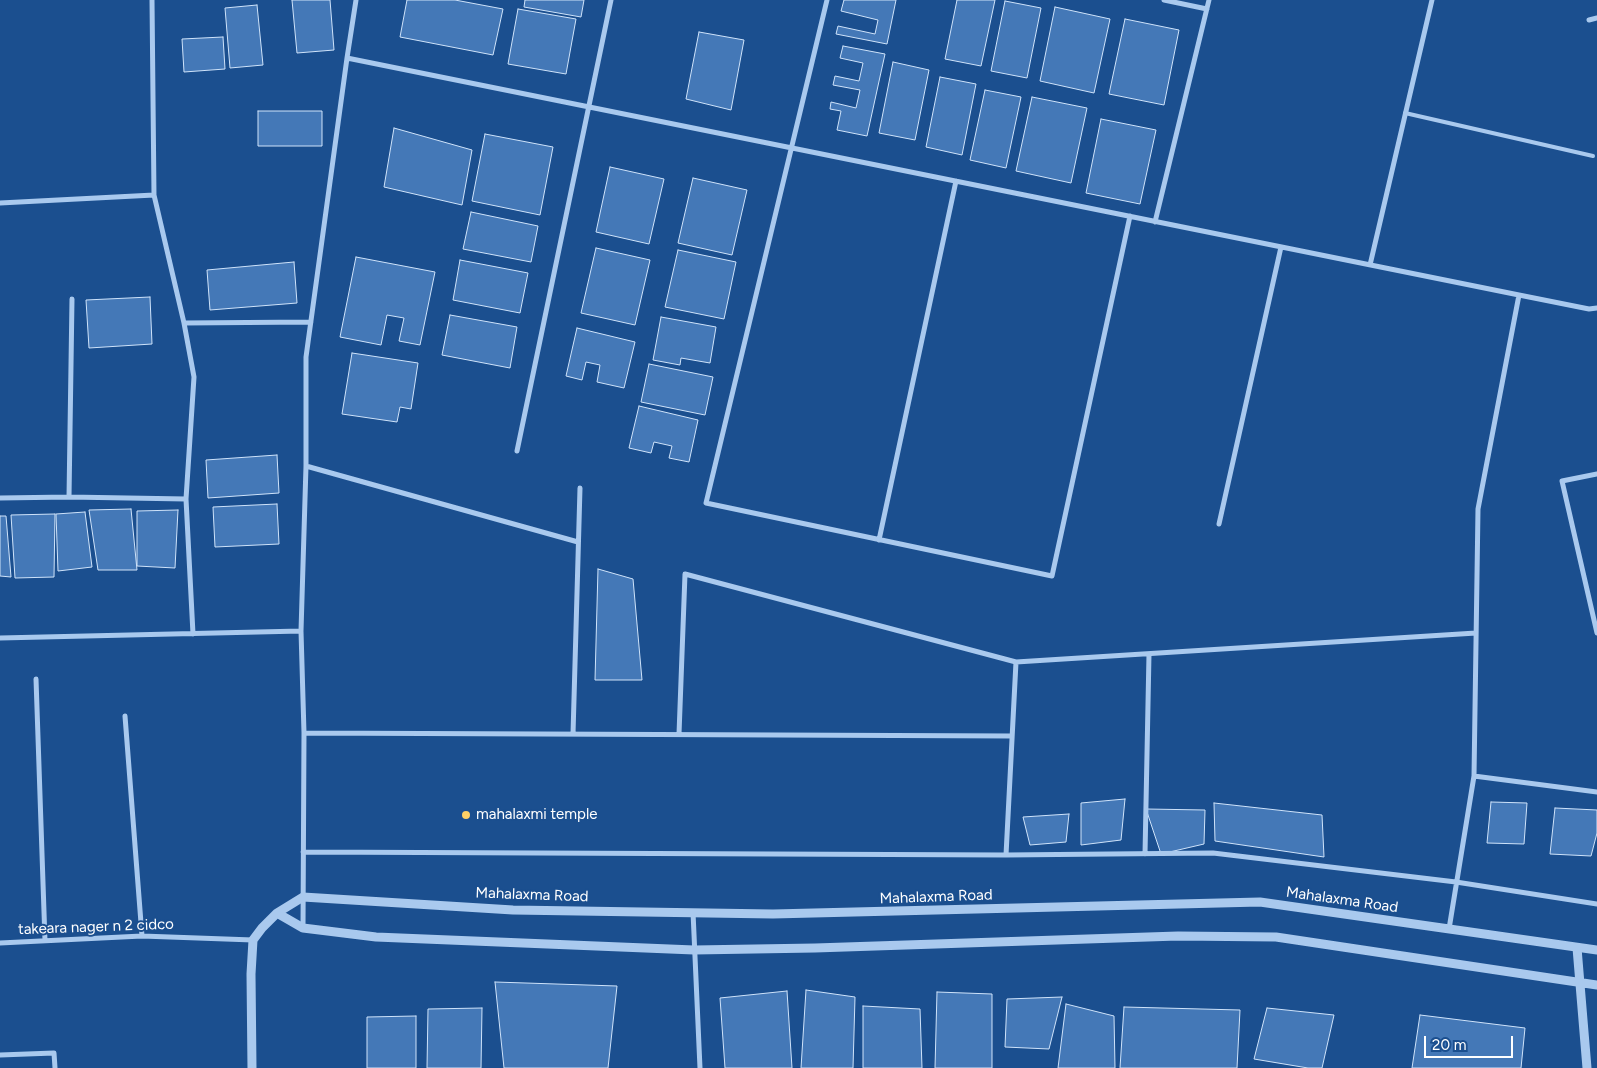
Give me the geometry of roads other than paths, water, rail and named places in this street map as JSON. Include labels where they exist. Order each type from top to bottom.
[{"type":"street","points":[[152,0],[154,195],[184,323],[194,377],[186,499],[193,634]]},
{"type":"street","points":[[303,928],[304,733],[301,631],[306,466],[306,357],[356,0]]},
{"type":"street","points":[[517,451],[611,0]]},
{"type":"street","points":[[827,0],[706,503],[1052,576],[1130,216]]},
{"type":"street","points":[[1164,0],[1207,9]]},
{"type":"street","points":[[1155,222],[1209,0]]},
{"type":"street","points":[[1370,265],[1432,0]]},
{"type":"street","points":[[1589,20],[1597,18]]},
{"type":"street","points":[[347,58],[1519,295],[1589,309],[1597,308]]},
{"type":"street","points":[[879,540],[956,181]]},
{"type":"street","points":[[0,203],[154,195]]},
{"type":"street","points":[[1219,524],[1281,247]]},
{"type":"street","points":[[1450,929],[1474,776],[1478,509],[1519,295]]},
{"type":"street","points":[[69,497],[72,299]]},
{"type":"street","points":[[184,323],[311,322]]},
{"type":"street","points":[[306,466],[578,542]]},
{"type":"street","points":[[1597,474],[1562,480],[1597,633]]},
{"type":"street","points":[[573,734],[580,488]]},
{"type":"street","points":[[0,498],[186,499]]},
{"type":"street","points":[[679,734],[685,574],[1016,662],[1476,634]]},
{"type":"street","points":[[0,638],[301,631]]},
{"type":"street","points":[[1145,854],[1148,654]]},
{"type":"street","points":[[1006,855],[1016,662]]},
{"type":"street","points":[[36,679],[45,941]]},
{"type":"street","points":[[126,716],[142,936]]},
{"type":"street","points":[[304,733],[1012,736]]},
{"type":"street","points":[[1474,776],[1597,792]]},
{"type":"street","points":[[303,852],[1006,855],[1213,853],[1456,882],[1597,904]]},
{"type":"street","points":[[252,1068],[251,974],[254,940],[262,928],[277,913],[303,897]]},
{"type":"street","name":"Mahalaxma Road","points":[[303,897],[514,910],[773,914],[1260,902],[1597,950]]},
{"type":"street","points":[[693,912],[700,1068]]},
{"type":"street","points":[[277,913],[303,928],[376,937],[694,950],[1178,936],[1276,937],[1597,985]]},
{"type":"street","name":"takeara nager n 2 cidco","points":[[0,943],[142,936],[254,940]]},
{"type":"street","points":[[1577,948],[1586,1068]]},
{"type":"street","points":[[0,1055],[54,1053],[55,1068]]},
{"type":"lane","points":[[1405,113],[1593,156]]},
{"type":"place","name":"mahalaxmi temple","points":[[466,815]]}]
